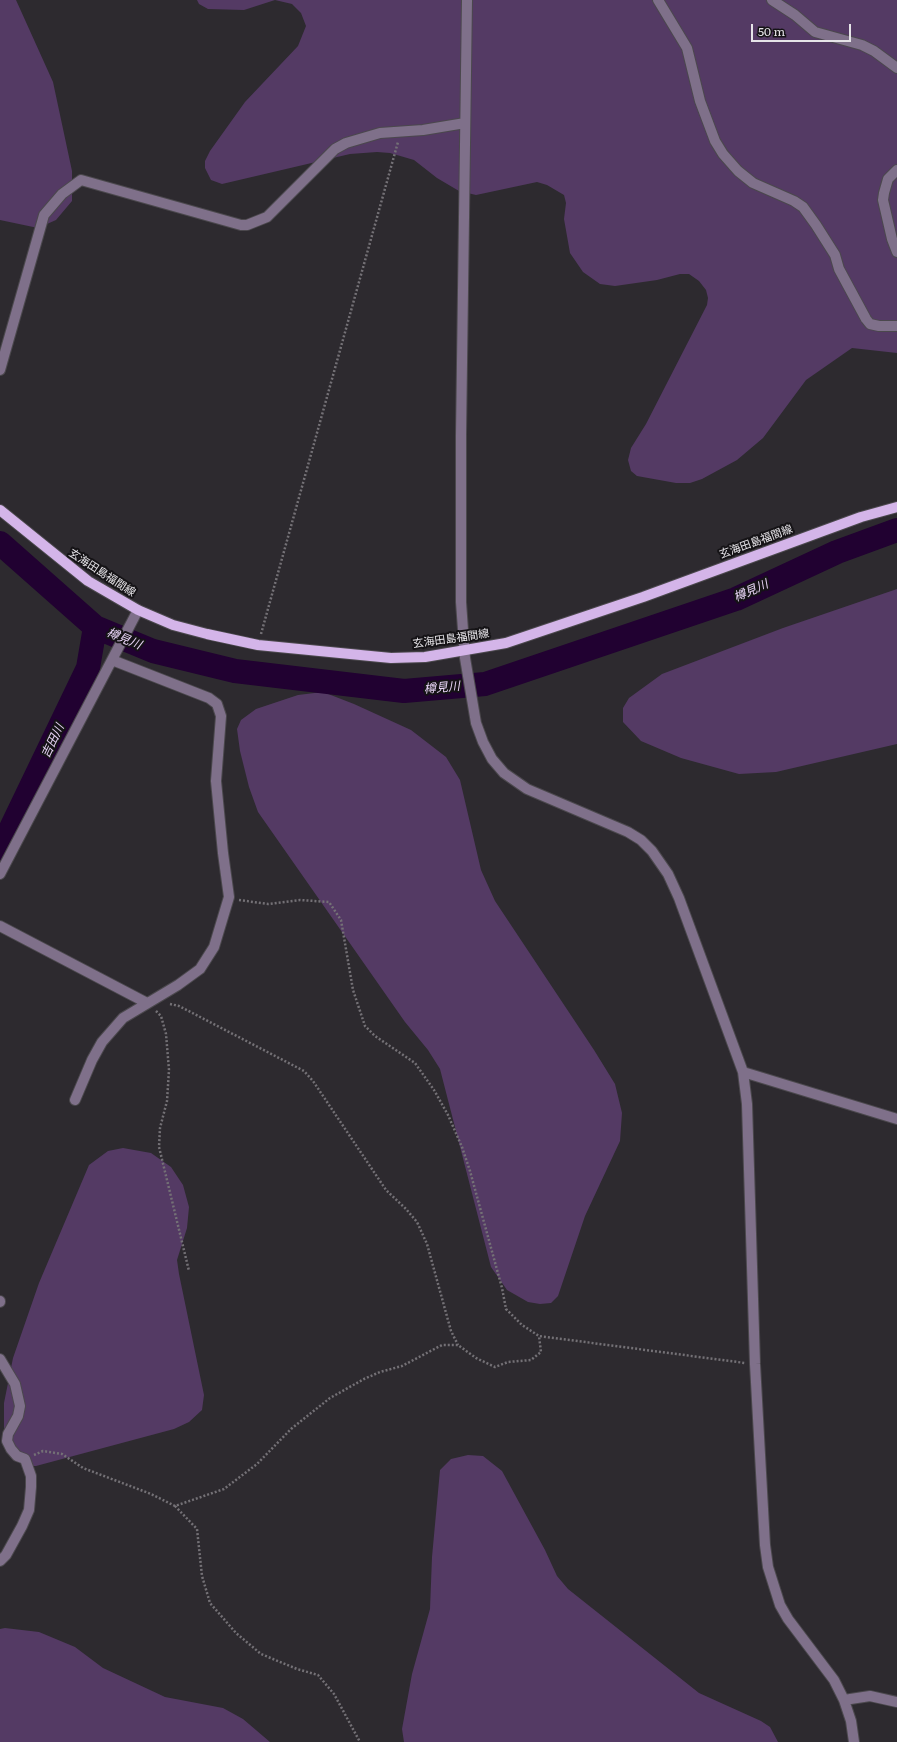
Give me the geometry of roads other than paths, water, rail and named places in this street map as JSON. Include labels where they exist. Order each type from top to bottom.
[{"type":"main road","name":"玄海田島福間線","points":[[0,510],[60,560],[136,614],[207,634],[258,644],[391,658],[464,654],[506,643],[565,624],[861,516],[897,507]]},
{"type":"street","points":[[467,0],[461,435],[461,602],[464,654],[472,700],[483,742],[492,758],[504,773],[527,789],[628,832],[641,840],[660,862],[668,874],[679,898],[743,1072],[747,1104],[755,1364],[765,1545],[773,1589],[788,1619],[834,1680],[844,1700],[851,1721],[854,1742]]},
{"type":"street","points":[[658,0],[687,48],[700,101],[715,141],[723,154],[738,171],[753,183],[794,201],[803,207],[816,224],[835,255],[839,269],[866,319],[870,324],[879,326],[897,326]]},
{"type":"street","points":[[772,0],[795,15],[815,32],[862,45],[874,51],[897,68]]},
{"type":"street","points":[[0,370],[44,215],[62,194],[81,180],[247,226],[266,217],[335,149],[346,143],[380,133],[401,132],[466,123]]},
{"type":"street","points":[[897,170],[888,179],[884,193],[885,210],[897,252]]},
{"type":"street","points":[[0,874],[136,614]]},
{"type":"street","points":[[75,1100],[92,1060],[102,1042],[123,1018],[178,986],[200,969],[214,947],[229,897],[216,781],[221,716],[217,704],[209,698],[114,657]]},
{"type":"street","points":[[0,926],[147,1003]]},
{"type":"street","points":[[743,1072],[897,1119]]},
{"type":"street","points":[[0,1359],[14,1384],[20,1406],[18,1416],[8,1434],[7,1441],[11,1449],[18,1456],[25,1459],[31,1476],[29,1510],[13,1544],[0,1561]]},
{"type":"street","points":[[844,1700],[870,1696],[897,1702]]},
{"type":"waterway","name":"樽見川","points":[[0,543],[95,627],[153,651],[235,671],[404,691],[485,684],[736,599],[837,552],[897,530]]},
{"type":"waterway","name":"吉田川","points":[[0,851],[88,668],[95,627]]}]
